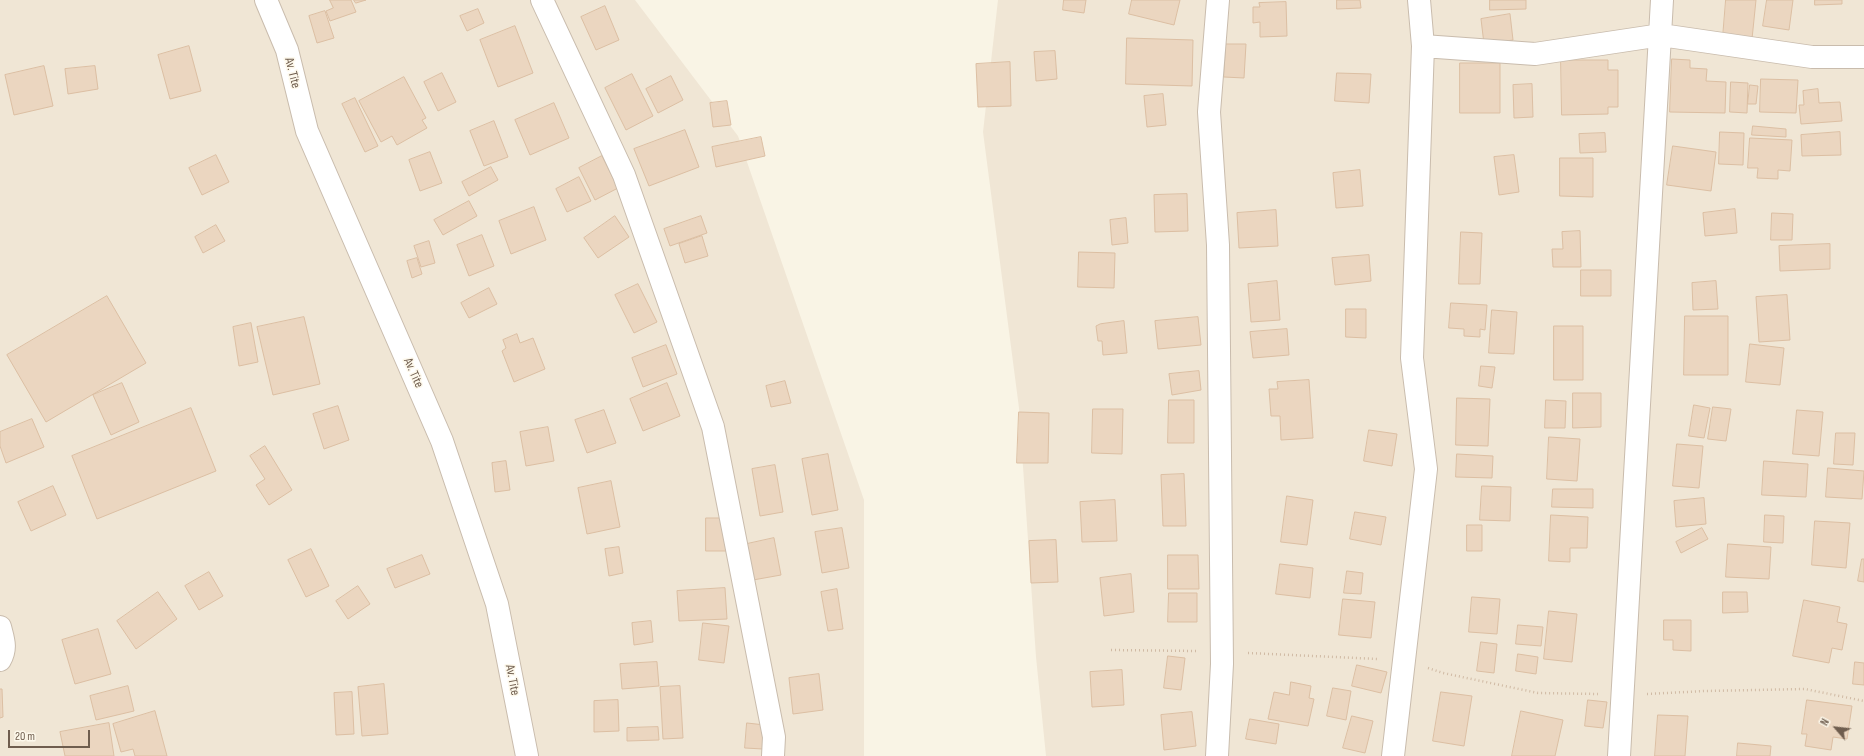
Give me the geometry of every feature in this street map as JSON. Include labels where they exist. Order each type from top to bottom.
[{"type":"street","name":"Av. Tite","points":[[266,0],[287,50],[307,131],[442,441],[497,604],[527,756]]},
{"type":"street","points":[[542,0],[624,175],[713,427],[774,737],[773,756]]},
{"type":"street","points":[[1217,756],[1222,652],[1218,246],[1209,112],[1218,0]]},
{"type":"street","points":[[1393,756],[1426,469],[1412,358],[1424,46],[1419,0]]},
{"type":"street","points":[[1619,756],[1662,0]]},
{"type":"street","points":[[1424,46],[1535,54],[1661,36],[1812,57],[1864,58]]},
{"type":"street","points":[[0,626],[4,638],[4,647],[0,660]]},
{"type":"path","points":[[1111,650],[1222,652],[1403,660],[1443,673],[1538,693],[1623,695],[1705,690],[1805,689],[1864,701]]},
{"type":"shaded area","points":[[0,0],[635,0],[738,136],[864,500],[864,756],[0,756]]},
{"type":"shaded area","points":[[998,0],[1864,0],[1864,756],[1046,756],[1036,657],[1019,408],[983,132]]},
{"type":"building","points":[[330,0],[351,0],[356,12],[330,21],[326,11],[333,8]]},
{"type":"building","points":[[354,0],[366,0],[356,3]]},
{"type":"building","points":[[1064,0],[1086,0],[1084,13],[1063,10]]},
{"type":"building","points":[[1132,0],[1180,0],[1174,25],[1129,14]]},
{"type":"building","points":[[1337,0],[1360,0],[1361,8],[1337,9]]},
{"type":"building","points":[[1490,0],[1526,0],[1526,9],[1490,10]]},
{"type":"building","points":[[1726,0],[1756,0],[1752,39],[1723,37]]},
{"type":"building","points":[[1767,0],[1793,0],[1789,30],[1763,26]]},
{"type":"building","points":[[1815,0],[1842,0],[1842,4],[1815,5]]},
{"type":"building","points":[[1286,2],[1287,36],[1260,37],[1260,22],[1253,23],[1253,7],[1260,7],[1259,3]]},
{"type":"building","points":[[605,6],[619,40],[596,50],[581,17]]},
{"type":"building","points":[[478,9],[484,23],[467,31],[460,16]]},
{"type":"building","points":[[325,11],[334,38],[317,43],[309,16]]},
{"type":"building","points":[[1510,14],[1513,40],[1484,44],[1481,19]]},
{"type":"building","points":[[515,26],[533,73],[498,87],[480,40]]},
{"type":"building","points":[[1127,38],[1193,40],[1192,86],[1126,84]]},
{"type":"building","points":[[1226,44],[1246,44],[1244,78],[1224,77]]},
{"type":"building","points":[[189,46],[201,91],[170,99],[158,55]]},
{"type":"building","points":[[1055,51],[1057,79],[1036,81],[1034,52]]},
{"type":"building","points":[[1672,59],[1690,60],[1690,68],[1707,69],[1706,81],[1726,82],[1725,113],[1670,112]]},
{"type":"building","points":[[1561,60],[1608,60],[1608,70],[1618,70],[1618,107],[1608,107],[1608,114],[1562,115]]},
{"type":"building","points":[[1010,62],[1011,106],[978,107],[976,64]]},
{"type":"building","points":[[1460,63],[1500,63],[1500,113],[1460,113]]},
{"type":"building","points":[[44,66],[53,106],[14,115],[5,75]]},
{"type":"building","points":[[95,66],[98,89],[68,94],[65,69]]},
{"type":"building","points":[[442,73],[456,102],[438,111],[424,82]]},
{"type":"building","points":[[1337,73],[1371,74],[1369,103],[1335,101]]},
{"type":"building","points":[[632,74],[653,116],[626,130],[605,88]]},
{"type":"building","points":[[671,76],[683,100],[658,113],[646,89]]},
{"type":"building","points":[[404,77],[426,118],[422,120],[427,128],[397,145],[392,136],[381,142],[359,101]]},
{"type":"building","points":[[1761,79],[1798,80],[1796,113],[1760,112]]},
{"type":"building","points":[[1731,82],[1748,83],[1747,113],[1730,112]]},
{"type":"building","points":[[1532,84],[1533,117],[1514,118],[1513,85]]},
{"type":"building","points":[[1750,85],[1758,86],[1756,104],[1748,104]]},
{"type":"building","points":[[1818,89],[1819,103],[1840,102],[1842,121],[1801,124],[1799,105],[1804,105],[1803,91]]},
{"type":"building","points":[[1163,94],[1166,125],[1147,127],[1144,96]]},
{"type":"building","points":[[355,98],[378,146],[365,152],[342,104]]},
{"type":"building","points":[[727,101],[731,125],[713,127],[710,103]]},
{"type":"building","points":[[554,103],[569,138],[530,155],[515,120]]},
{"type":"building","points":[[494,121],[508,157],[484,166],[470,131]]},
{"type":"building","points":[[1753,126],[1786,129],[1786,137],[1752,135]]},
{"type":"building","points":[[685,130],[699,167],[649,186],[634,149]]},
{"type":"building","points":[[1720,132],[1744,133],[1743,165],[1719,164]]},
{"type":"building","points":[[1840,132],[1841,155],[1802,156],[1801,135]]},
{"type":"building","points":[[1605,133],[1606,152],[1580,153],[1579,134]]},
{"type":"building","points":[[761,137],[765,156],[716,167],[712,147]]},
{"type":"building","points":[[1750,138],[1792,140],[1790,171],[1778,170],[1778,179],[1757,178],[1758,168],[1748,168]]},
{"type":"building","points":[[1673,146],[1716,152],[1711,191],[1667,185]]},
{"type":"building","points":[[430,152],[442,183],[420,191],[409,160]]},
{"type":"building","points":[[216,155],[229,182],[202,195],[189,168]]},
{"type":"building","points":[[1514,155],[1519,192],[1499,195],[1494,157]]},
{"type":"building","points":[[602,156],[618,188],[595,200],[579,168]]},
{"type":"building","points":[[1560,158],[1593,158],[1593,197],[1560,196]]},
{"type":"building","points":[[491,167],[498,180],[469,196],[462,182]]},
{"type":"building","points":[[1360,170],[1363,206],[1336,208],[1333,173]]},
{"type":"building","points":[[579,177],[591,201],[567,212],[556,189]]},
{"type":"building","points":[[1187,194],[1188,231],[1155,232],[1154,195]]},
{"type":"building","points":[[469,201],[477,216],[443,235],[434,220]]},
{"type":"building","points":[[534,207],[546,240],[511,254],[499,221]]},
{"type":"building","points":[[1735,209],[1737,233],[1705,236],[1703,213]]},
{"type":"building","points":[[1276,210],[1278,246],[1239,248],[1237,213]]},
{"type":"building","points":[[1772,213],[1793,214],[1792,240],[1771,240]]},
{"type":"building","points":[[615,216],[629,237],[598,258],[584,238]]},
{"type":"building","points":[[701,216],[707,233],[670,246],[664,229]]},
{"type":"building","points":[[1126,218],[1128,243],[1112,245],[1110,220]]},
{"type":"building","points":[[216,225],[225,241],[203,253],[195,237]]},
{"type":"building","points":[[1580,231],[1581,267],[1553,267],[1552,249],[1563,249],[1562,232]]},
{"type":"building","points":[[1461,232],[1482,233],[1480,284],[1459,284]]},
{"type":"building","points":[[482,235],[494,266],[469,276],[457,245]]},
{"type":"building","points":[[702,236],[708,256],[685,263],[679,244]]},
{"type":"building","points":[[429,241],[435,263],[421,267],[414,246]]},
{"type":"building","points":[[1830,244],[1830,269],[1780,271],[1779,246]]},
{"type":"building","points":[[1079,252],[1115,253],[1114,288],[1078,287]]},
{"type":"building","points":[[1369,255],[1371,281],[1335,285],[1332,258]]},
{"type":"building","points":[[417,258],[422,274],[412,278],[407,261]]},
{"type":"building","points":[[1581,270],[1611,270],[1611,296],[1581,296]]},
{"type":"building","points":[[1277,281],[1280,320],[1251,322],[1248,284]]},
{"type":"building","points":[[1716,281],[1718,309],[1693,310],[1692,283]]},
{"type":"building","points":[[638,284],[657,322],[634,333],[615,295]]},
{"type":"building","points":[[489,288],[497,304],[469,318],[461,303]]},
{"type":"building","points":[[1787,295],[1790,340],[1759,342],[1756,297]]},
{"type":"building","points":[[107,296],[146,363],[46,422],[7,355]]},
{"type":"building","points":[[1451,303],[1487,305],[1485,330],[1480,329],[1480,337],[1464,336],[1464,329],[1449,328]]},
{"type":"building","points":[[1346,309],[1366,309],[1366,338],[1346,337]]},
{"type":"building","points":[[1492,310],[1517,312],[1514,354],[1489,353]]},
{"type":"building","points":[[1685,316],[1728,316],[1728,375],[1684,375]]},
{"type":"building","points":[[304,317],[320,384],[273,395],[257,327]]},
{"type":"building","points":[[1198,317],[1201,345],[1158,349],[1155,321]]},
{"type":"building","points":[[1124,321],[1127,353],[1103,355],[1102,341],[1098,341],[1096,326],[1100,324]]},
{"type":"building","points":[[251,323],[258,362],[239,366],[233,327]]},
{"type":"building","points":[[1554,326],[1583,326],[1583,380],[1554,380]]},
{"type":"building","points":[[1287,329],[1289,355],[1253,358],[1250,332]]},
{"type":"building","points":[[517,334],[520,343],[533,338],[545,369],[514,382],[502,351],[506,348],[503,340]]},
{"type":"building","points":[[1750,344],[1784,348],[1780,385],[1746,382]]},
{"type":"building","points":[[666,345],[677,374],[643,387],[632,358]]},
{"type":"building","points":[[1481,366],[1495,367],[1492,388],[1479,386]]},
{"type":"building","points":[[1199,371],[1201,390],[1172,395],[1169,374]]},
{"type":"building","points":[[1309,380],[1313,438],[1281,440],[1280,416],[1271,416],[1269,389],[1278,389],[1277,382]]},
{"type":"building","points":[[785,381],[791,403],[771,407],[766,386]]},
{"type":"building","points":[[122,383],[139,422],[111,435],[93,395]]},
{"type":"building","points":[[667,383],[680,416],[643,431],[630,399]]},
{"type":"building","points":[[1573,393],[1601,393],[1601,427],[1573,428]]},
{"type":"building","points":[[1457,398],[1490,399],[1488,446],[1456,445]]},
{"type":"building","points":[[1169,400],[1194,400],[1194,443],[1168,443]]},
{"type":"building","points":[[1546,400],[1566,401],[1565,428],[1545,428]]},
{"type":"building","points":[[1694,405],[1710,408],[1704,438],[1689,436]]},
{"type":"building","points":[[338,406],[349,440],[324,449],[313,414]]},
{"type":"building","points":[[1713,407],[1731,409],[1726,441],[1708,439]]},
{"type":"building","points":[[191,408],[216,471],[97,519],[72,456]]},
{"type":"building","points":[[1093,409],[1123,409],[1122,454],[1092,453]]},
{"type":"building","points":[[604,410],[616,443],[587,453],[575,420]]},
{"type":"building","points":[[1797,410],[1823,412],[1819,456],[1793,454]]},
{"type":"building","points":[[1019,412],[1049,413],[1048,463],[1017,463]]},
{"type":"building","points":[[32,419],[44,447],[6,463],[0,446],[0,432]]},
{"type":"building","points":[[548,427],[554,461],[526,466],[520,432]]},
{"type":"building","points":[[1369,430],[1397,434],[1392,466],[1364,461]]},
{"type":"building","points":[[1836,433],[1855,433],[1853,465],[1834,464]]},
{"type":"building","points":[[1549,437],[1580,439],[1577,481],[1547,479]]},
{"type":"building","points":[[1677,444],[1703,446],[1699,488],[1673,486]]},
{"type":"building","points":[[265,446],[292,490],[269,505],[256,485],[265,479],[250,456]]},
{"type":"building","points":[[828,454],[838,510],[812,515],[802,459]]},
{"type":"building","points":[[1457,454],[1493,456],[1492,478],[1456,477]]},
{"type":"building","points":[[506,461],[510,490],[495,492],[492,463]]},
{"type":"building","points":[[1764,461],[1808,464],[1806,497],[1762,495]]},
{"type":"building","points":[[775,465],[783,512],[760,516],[752,469]]},
{"type":"building","points":[[1828,468],[1864,471],[1862,499],[1826,497]]},
{"type":"building","points":[[1184,474],[1186,526],[1163,526],[1161,475]]},
{"type":"building","points":[[611,481],[620,527],[587,534],[578,488]]},
{"type":"building","points":[[53,486],[66,515],[31,531],[18,502]]},
{"type":"building","points":[[1482,486],[1511,487],[1510,521],[1480,520]]},
{"type":"building","points":[[1553,489],[1593,489],[1593,508],[1552,507]]},
{"type":"building","points":[[1287,496],[1313,500],[1307,545],[1281,542]]},
{"type":"building","points":[[1704,498],[1706,524],[1676,527],[1674,501]]},
{"type":"building","points":[[1115,500],[1117,541],[1082,542],[1080,502]]},
{"type":"building","points":[[1355,512],[1386,517],[1381,545],[1350,539]]},
{"type":"building","points":[[1551,515],[1588,517],[1587,548],[1570,548],[1570,562],[1549,561]]},
{"type":"building","points":[[1765,515],[1784,516],[1783,543],[1764,542]]},
{"type":"building","points":[[706,518],[726,518],[727,551],[706,551]]},
{"type":"building","points":[[1815,521],[1850,523],[1846,568],[1812,565]]},
{"type":"building","points":[[1467,525],[1482,525],[1482,551],[1467,551]]},
{"type":"building","points":[[842,528],[849,568],[822,573],[815,532]]},
{"type":"building","points":[[1702,528],[1708,539],[1681,553],[1676,542]]},
{"type":"building","points":[[774,538],[781,575],[753,580],[747,544]]},
{"type":"building","points":[[1056,540],[1058,582],[1031,583],[1029,541]]},
{"type":"building","points":[[1728,544],[1771,547],[1769,579],[1726,577]]},
{"type":"building","points":[[619,547],[623,573],[609,576],[605,549]]},
{"type":"building","points":[[311,549],[329,586],[306,597],[288,560]]},
{"type":"building","points":[[422,555],[430,574],[395,588],[387,569]]},
{"type":"building","points":[[1168,555],[1198,555],[1199,589],[1168,589]]},
{"type":"building","points":[[1862,559],[1864,559],[1864,582],[1858,581]]},
{"type":"building","points":[[1280,564],[1313,568],[1310,598],[1276,594]]},
{"type":"building","points":[[1347,571],[1363,573],[1361,594],[1344,593]]},
{"type":"building","points":[[209,572],[223,596],[199,610],[185,586]]},
{"type":"building","points":[[1131,574],[1134,612],[1104,616],[1100,578]]},
{"type":"building","points":[[358,586],[370,604],[348,619],[336,601]]},
{"type":"building","points":[[725,588],[727,619],[679,621],[677,591]]},
{"type":"building","points":[[837,589],[843,629],[828,631],[821,592]]},
{"type":"building","points":[[158,592],[177,619],[136,649],[117,621]]},
{"type":"building","points":[[1723,592],[1747,592],[1748,612],[1723,613]]},
{"type":"building","points":[[1169,593],[1197,593],[1197,622],[1168,622]]},
{"type":"building","points":[[1472,597],[1500,599],[1497,634],[1469,632]]},
{"type":"building","points":[[1343,599],[1375,602],[1371,638],[1339,635]]},
{"type":"building","points":[[1804,600],[1840,607],[1837,622],[1847,624],[1842,650],[1832,648],[1829,663],[1793,656]]},
{"type":"building","points":[[1549,611],[1577,614],[1572,662],[1544,659]]},
{"type":"building","points":[[1664,620],[1691,620],[1691,651],[1673,650],[1673,640],[1664,640]]},
{"type":"building","points":[[651,621],[653,642],[634,645],[632,623]]},
{"type":"building","points":[[703,623],[729,626],[724,663],[699,660]]},
{"type":"building","points":[[1518,625],[1543,627],[1541,646],[1516,644]]},
{"type":"building","points":[[98,629],[111,674],[75,684],[62,640]]},
{"type":"building","points":[[1481,642],[1497,644],[1494,673],[1477,671]]},
{"type":"building","points":[[1518,654],[1538,657],[1536,674],[1516,671]]},
{"type":"building","points":[[1168,656],[1185,658],[1181,690],[1164,688]]},
{"type":"building","points":[[657,662],[659,686],[622,689],[620,664]]},
{"type":"building","points":[[1855,662],[1864,663],[1864,685],[1853,684]]},
{"type":"building","points":[[1357,665],[1387,672],[1381,693],[1352,686]]},
{"type":"building","points":[[1122,670],[1124,705],[1092,707],[1090,672]]},
{"type":"building","points":[[819,674],[823,710],[793,714],[789,678]]},
{"type":"building","points":[[1291,682],[1311,686],[1309,698],[1314,699],[1308,726],[1268,719],[1274,692],[1289,695]]},
{"type":"building","points":[[384,684],[388,734],[362,736],[358,687]]},
{"type":"building","points":[[128,686],[134,711],[96,720],[90,696]]},
{"type":"building","points":[[680,686],[683,738],[663,739],[660,687]]},
{"type":"building","points":[[1333,688],[1351,691],[1346,720],[1327,716]]},
{"type":"building","points":[[0,689],[2,689],[3,717],[0,718]]},
{"type":"building","points":[[352,692],[354,734],[336,735],[334,693]]},
{"type":"building","points":[[1441,692],[1472,696],[1464,746],[1433,741]]},
{"type":"building","points":[[618,700],[619,731],[594,732],[594,701]]},
{"type":"building","points":[[1588,700],[1607,702],[1603,728],[1585,726]]},
{"type":"building","points":[[1807,700],[1852,706],[1847,739],[1833,737],[1831,750],[1805,746],[1807,734],[1802,734]]},
{"type":"building","points":[[155,711],[167,756],[135,756],[133,749],[121,752],[113,724]]},
{"type":"building","points":[[1521,711],[1563,720],[1555,756],[1512,756]]},
{"type":"building","points":[[1192,712],[1196,746],[1164,750],[1161,715]]},
{"type":"building","points":[[1658,715],[1688,716],[1685,756],[1655,756]]},
{"type":"building","points":[[1352,716],[1373,721],[1365,753],[1343,748]]},
{"type":"building","points":[[1250,719],[1279,724],[1276,744],[1246,739]]},
{"type":"building","points":[[109,723],[114,756],[65,756],[60,732]]},
{"type":"building","points":[[747,723],[765,725],[763,749],[745,748]]},
{"type":"building","points":[[658,727],[659,740],[627,741],[627,728]]},
{"type":"building","points":[[1738,743],[1771,746],[1770,756],[1737,756]]}]
